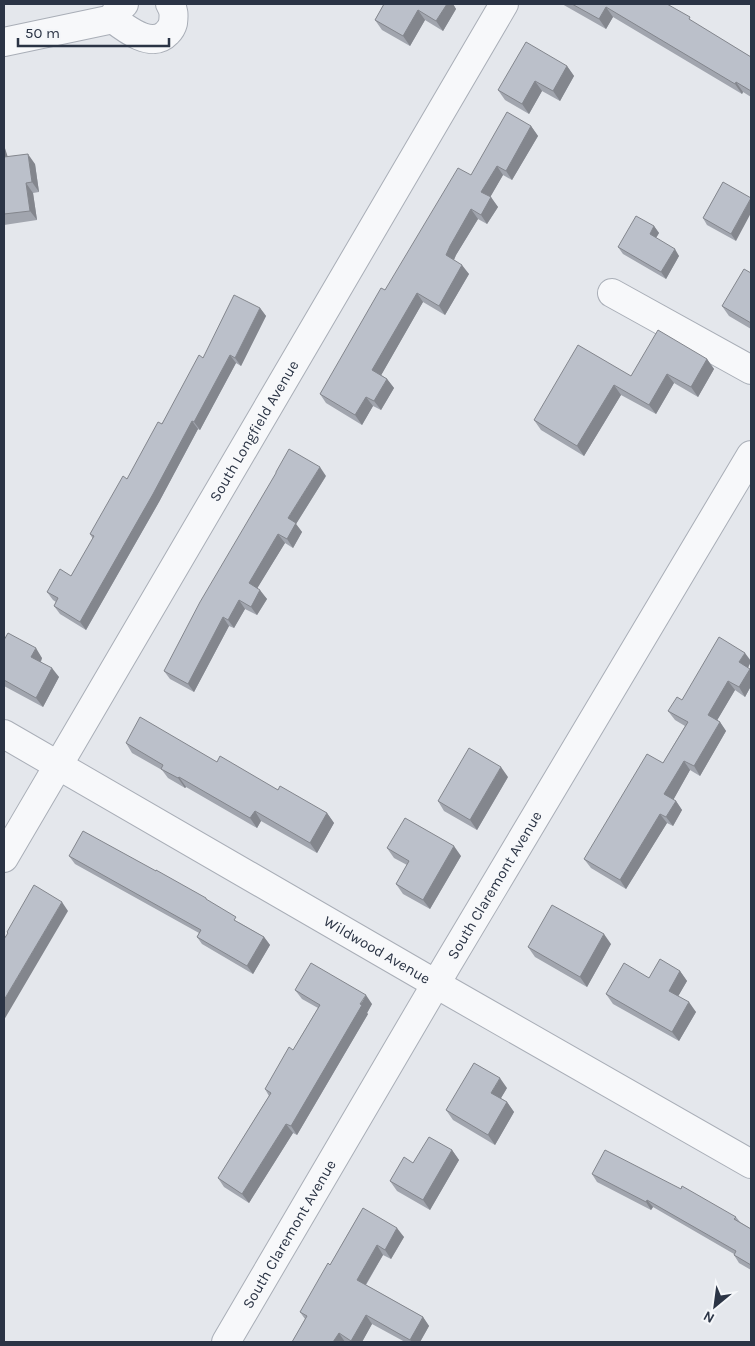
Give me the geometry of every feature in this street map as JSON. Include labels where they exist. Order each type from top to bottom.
[{"type":"street","points":[[4,42],[118,11],[127,30],[155,39],[165,35],[172,26],[174,15],[170,4]]},
{"type":"street","name":"South Longfield Avenue","points":[[4,858],[504,4]]},
{"type":"street","points":[[612,293],[751,370]]},
{"type":"street","name":"South Claremont Avenue","points":[[226,1342],[436,984],[751,455]]},
{"type":"street","name":"Wildwood Avenue","points":[[4,734],[751,1164]]},
{"type":"building","points":[[384,4],[447,4],[436,21],[418,10],[403,36],[375,20]]},
{"type":"building","points":[[572,4],[667,4],[751,57],[751,91],[736,82],[735,84],[606,7],[599,19]]},
{"type":"building","points":[[526,42],[567,66],[553,91],[535,81],[522,104],[498,90]]},
{"type":"building","points":[[507,112],[531,126],[506,171],[497,166],[481,192],[491,197],[481,215],[471,209],[450,246],[446,255],[462,265],[439,306],[417,293],[372,370],[387,379],[374,401],[366,397],[355,415],[320,394],[381,288],[385,290],[458,168],[471,175]]},
{"type":"building","points":[[28,154],[32,182],[26,183],[30,211],[4,214],[4,157]]},
{"type":"building","points":[[723,182],[751,198],[731,234],[703,218]]},
{"type":"building","points":[[636,216],[654,226],[650,234],[675,249],[661,272],[618,247]]},
{"type":"building","points":[[744,269],[751,273],[751,323],[722,306]]},
{"type":"building","points":[[234,295],[260,308],[235,358],[230,355],[80,622],[54,606],[58,598],[47,592],[60,569],[71,576],[94,536],[90,534],[123,476],[127,479],[158,422],[162,424],[199,355],[203,358]]},
{"type":"building","points":[[658,330],[707,359],[691,387],[667,374],[649,405],[614,385],[577,446],[534,420],[578,345],[631,376]]},
{"type":"building","points":[[289,449],[320,467],[288,518],[296,523],[287,539],[278,534],[249,583],[260,590],[251,607],[239,600],[228,620],[223,617],[188,684],[164,671],[200,602]]},
{"type":"building","points":[[8,633],[36,648],[31,657],[52,668],[36,698],[4,680],[4,640]]},
{"type":"building","points":[[719,637],[745,653],[739,662],[750,669],[739,687],[728,681],[708,715],[720,722],[694,766],[684,761],[664,794],[676,801],[666,817],[660,814],[620,880],[584,859],[647,754],[663,763],[688,722],[668,711],[677,697],[682,700]]},
{"type":"building","points":[[140,717],[217,762],[220,756],[278,790],[280,786],[327,813],[310,843],[255,811],[250,818],[179,777],[161,769],[163,765],[126,743]]},
{"type":"building","points":[[469,748],[501,767],[470,820],[438,801]]},
{"type":"building","points":[[405,818],[454,846],[423,900],[396,884],[409,861],[387,848]]},
{"type":"building","points":[[83,831],[206,898],[236,917],[234,920],[264,937],[247,966],[197,937],[201,930],[69,856]]},
{"type":"building","points":[[34,885],[62,902],[4,1000],[4,939]]},
{"type":"building","points":[[552,905],[604,934],[580,977],[528,947]]},
{"type":"building","points":[[660,959],[680,971],[669,991],[689,1002],[672,1032],[606,994],[624,963],[649,978]]},
{"type":"building","points":[[311,963],[366,995],[291,1126],[286,1124],[242,1194],[218,1178],[271,1093],[265,1089],[289,1047],[293,1050],[320,1005],[295,990]]},
{"type":"building","points":[[474,1063],[500,1078],[491,1093],[507,1102],[488,1135],[446,1110]]},
{"type":"building","points":[[429,1137],[452,1150],[423,1200],[390,1181],[404,1157],[413,1163]]},
{"type":"building","points":[[605,1150],[681,1189],[682,1186],[736,1217],[734,1219],[751,1229],[751,1265],[734,1255],[736,1251],[647,1200],[646,1202],[592,1174]]},
{"type":"building","points":[[363,1208],[397,1228],[385,1250],[377,1245],[357,1280],[423,1317],[410,1340],[366,1315],[351,1341],[339,1333],[333,1342],[292,1342],[307,1316],[300,1312]]}]
